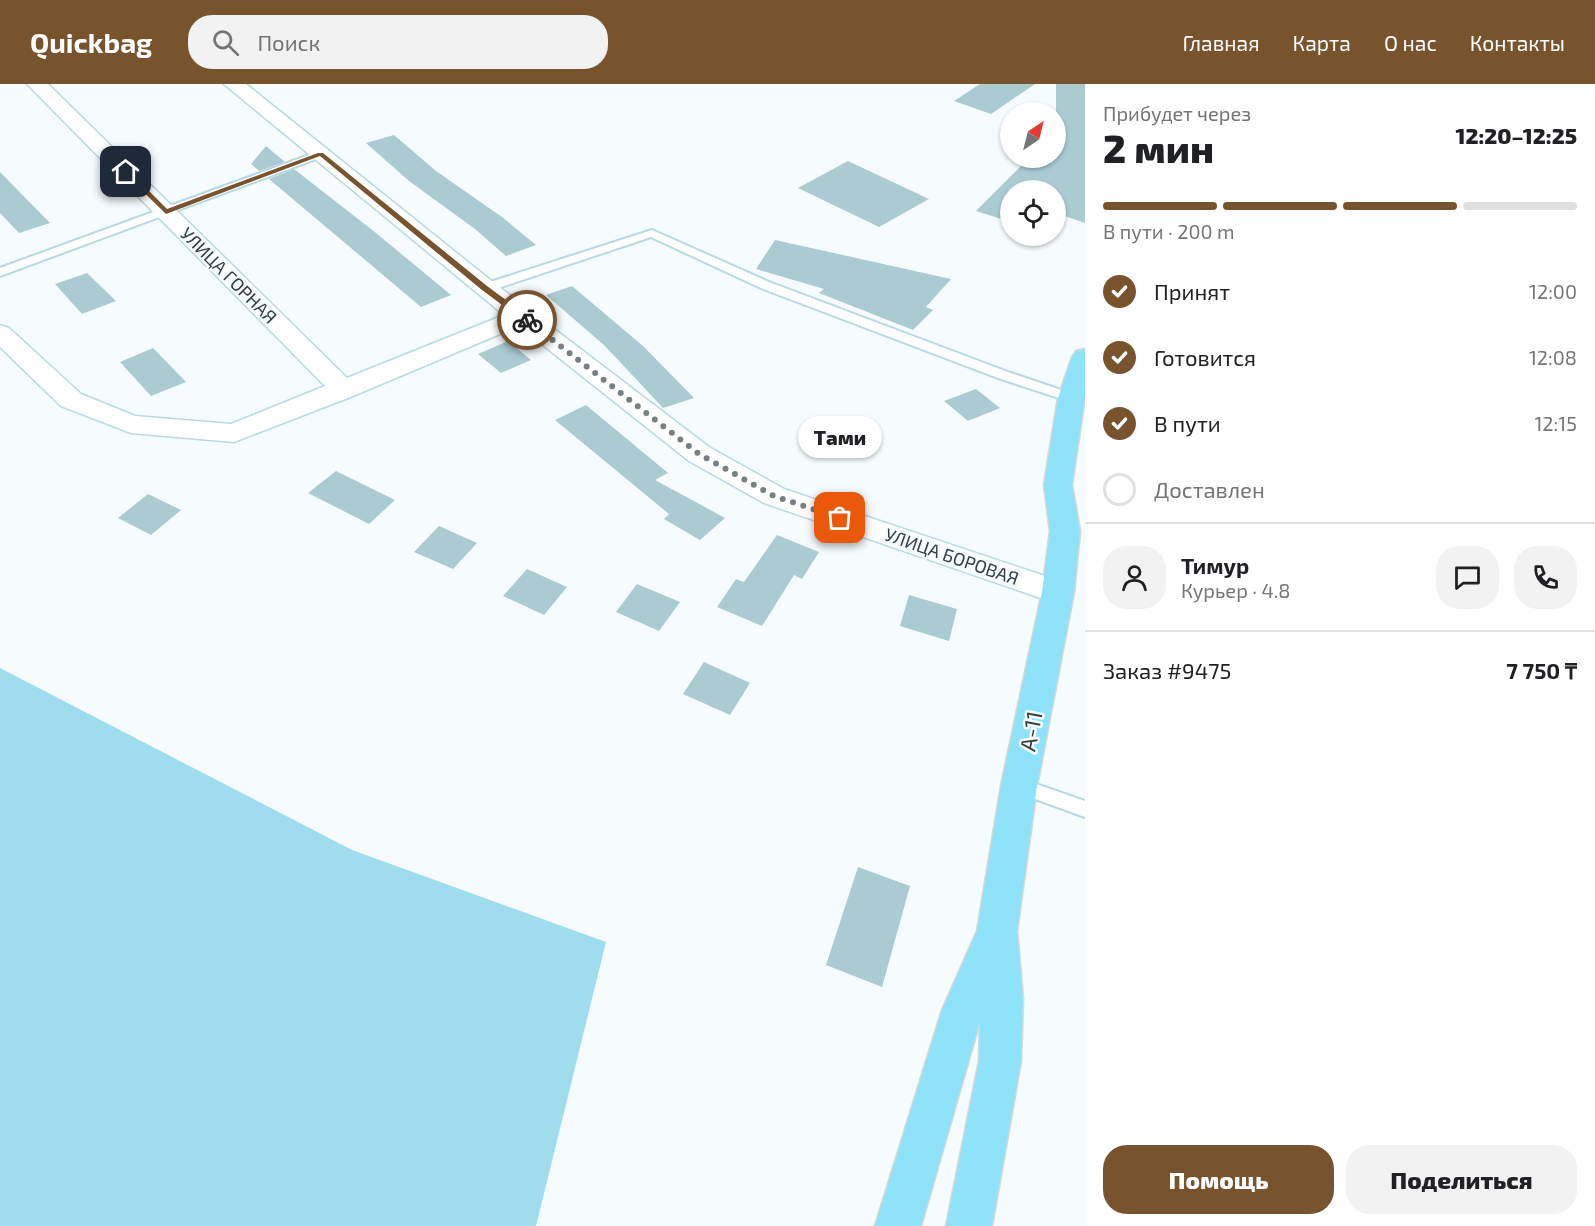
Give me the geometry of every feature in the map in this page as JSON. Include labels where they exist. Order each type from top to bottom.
[{"type":"highway","points":[[1065,531],[1058,485],[1071,398],[1085,357]]},
{"type":"highway","points":[[1065,531],[1085,503]]},
{"type":"highway","name":"А-11","points":[[969,1226],[1000,1061],[1002,999],[997,931],[1019,786],[1058,592],[1065,531]]},
{"type":"highway","name":"А-11","points":[[898,1226],[963,1010],[997,931]]},
{"type":"street","name":"УЛИЦА ГОРНАЯ","points":[[37,84],[344,390]]},
{"type":"street","name":"УЛИЦА БОРОВАЯ","points":[[234,84],[484,288],[699,454],[774,496],[1058,592]]},
{"type":"street","points":[[0,333],[71,400],[131,424],[234,433],[522,316]]},
{"type":"lane","points":[[0,272],[320,154]]},
{"type":"lane","points":[[484,288],[652,233],[765,285],[1071,398]]},
{"type":"lane","points":[[1019,786],[1085,809]]},
{"type":"shaded area","points":[[0,668],[352,850],[606,942],[536,1226],[0,1226]]},
{"type":"building","points":[[980,84],[1035,84],[1009,102],[1000,102],[1000,108],[991,114],[954,101]]},
{"type":"building","points":[[1056,84],[1085,84],[1085,223],[1066,216],[1066,180],[1007,180],[1019,168],[1066,168],[1066,102],[1056,102]]},
{"type":"building","points":[[394,135],[436,171],[502,217],[536,245],[506,256],[475,229],[409,181],[366,143]]},
{"type":"building","points":[[266,146],[285,162],[259,171],[251,164]]},
{"type":"building","points":[[848,161],[929,199],[879,227],[798,188]]},
{"type":"building","points":[[294,169],[451,295],[421,307],[269,179]]},
{"type":"building","points":[[0,172],[50,223],[19,233],[0,213]]},
{"type":"building","points":[[1000,187],[1000,219],[976,211]]},
{"type":"building","points":[[775,240],[951,279],[926,307],[933,310],[913,330],[819,293],[824,289],[756,269]]},
{"type":"building","points":[[87,273],[116,301],[82,314],[55,284]]},
{"type":"building","points":[[572,286],[643,346],[694,398],[663,408],[604,345],[546,295]]},
{"type":"building","points":[[508,341],[531,360],[501,373],[478,354]]},
{"type":"building","points":[[153,348],[186,382],[151,396],[120,362]]},
{"type":"building","points":[[976,389],[1000,408],[968,421],[944,401]]},
{"type":"building","points":[[586,405],[668,473],[655,480],[725,518],[700,540],[664,519],[669,514],[555,420]]},
{"type":"building","points":[[863,422],[880,435],[866,452],[856,457],[840,444],[852,427]]},
{"type":"building","points":[[336,471],[395,500],[369,524],[308,493]]},
{"type":"building","points":[[148,494],[181,510],[151,535],[118,518]]},
{"type":"building","points":[[439,526],[477,543],[453,569],[414,552]]},
{"type":"building","points":[[777,535],[819,552],[802,579],[794,575],[762,626],[717,607],[736,579],[744,582]]},
{"type":"building","points":[[527,569],[567,587],[544,615],[503,596]]},
{"type":"building","points":[[637,584],[680,602],[659,631],[616,612]]},
{"type":"building","points":[[909,595],[957,609],[949,641],[900,626]]},
{"type":"building","points":[[704,662],[750,683],[730,715],[683,694]]},
{"type":"building","points":[[858,867],[910,886],[882,987],[826,965]]},
{"type":"way so far","points":[[527,320],[699,454],[774,496],[840,518]]},
{"type":"place","name":"Тами","points":[[840,518]]},
{"type":"route","points":[[126,172],[166,212],[320,154],[484,288],[527,320]]}]
